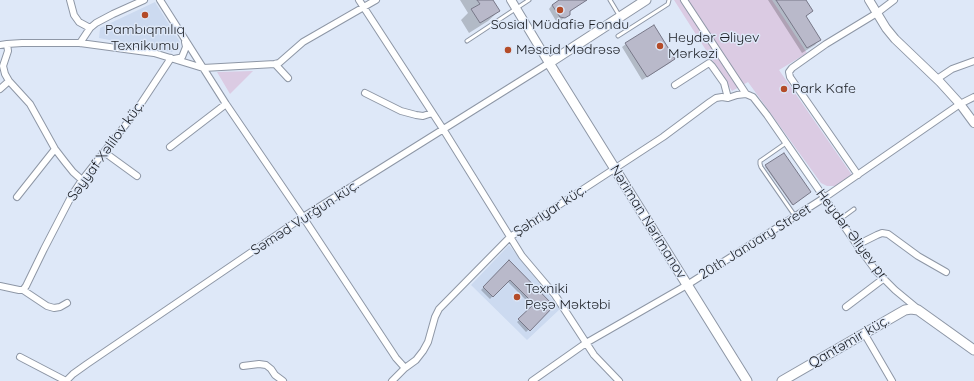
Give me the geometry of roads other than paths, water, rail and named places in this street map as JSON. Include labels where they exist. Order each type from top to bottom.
[{"type":"main road","points":[[549,62],[646,0]]},
{"type":"main road","name":"Nəriman Nərimanov","points":[[549,62],[686,285],[747,381]]},
{"type":"main road","name":"Qantəmir küç.","points":[[782,381],[905,310],[918,310]]},
{"type":"main road","name":"Heydər Əliyev pr.","points":[[918,310],[974,350]]},
{"type":"street","points":[[70,0],[74,15],[80,22],[90,28]]},
{"type":"street","points":[[80,43],[90,28],[96,23],[144,0]]},
{"type":"street","points":[[160,0],[226,104],[304,217],[396,358],[405,368]]},
{"type":"street","points":[[359,0],[443,129],[522,256],[555,295],[594,355],[619,381]]},
{"type":"street","points":[[0,45],[80,43],[154,53],[203,68],[275,64],[279,63],[303,42],[376,0]]},
{"type":"street","points":[[511,0],[549,62]]},
{"type":"street","points":[[684,0],[746,94]]},
{"type":"street","points":[[869,0],[886,28],[895,39],[937,79],[960,104],[974,123]]},
{"type":"street","points":[[858,175],[790,77],[789,72],[792,68],[826,44],[877,14],[894,0]]},
{"type":"street","name":"Səyyaf Xəlilov küç.","points":[[23,290],[61,216],[82,180],[134,114],[172,58],[182,57],[186,47],[185,40]]},
{"type":"street","points":[[7,44],[8,51],[3,66],[5,74],[9,81],[30,104],[55,149],[69,167],[82,180]]},
{"type":"street","points":[[937,79],[952,69],[974,61]]},
{"type":"street","name":"Səməd Vurğun küç.","points":[[66,381],[87,364],[304,217],[549,62]]},
{"type":"street","points":[[275,64],[288,78]]},
{"type":"street","points":[[675,85],[709,64],[724,83],[728,98]]},
{"type":"street","points":[[0,89],[9,81]]},
{"type":"street","points":[[365,93],[401,111],[422,116],[432,113]]},
{"type":"street","name":"Heydər Əliyev pr.","points":[[746,94],[753,97],[857,246],[883,279],[918,310]]},
{"type":"street","name":"Şəhriyar küç.","points":[[392,381],[405,368],[416,360],[426,347],[439,309],[510,237],[615,169],[716,98],[728,98],[746,94]]},
{"type":"street","name":"20th January Street","points":[[532,381],[586,343],[686,285],[824,198],[960,104],[974,96]]},
{"type":"street","points":[[170,147],[226,104]]},
{"type":"street","points":[[17,197],[55,149]]},
{"type":"street","points":[[104,152],[137,176]]},
{"type":"street","points":[[857,246],[882,233],[888,234],[918,256],[946,272]]},
{"type":"street","points":[[846,307],[883,279]]},
{"type":"street","points":[[0,286],[23,290],[47,306],[54,308],[60,307],[67,303]]},
{"type":"street","points":[[864,333],[892,381]]},
{"type":"street","points":[[20,358],[66,381]]},
{"type":"street","points":[[243,366],[259,364],[266,365],[283,381]]},
{"type":"lane","points":[[467,40],[529,0]]},
{"type":"lane","points":[[610,0],[620,17]]},
{"type":"lane","points":[[618,36],[668,4],[669,0]]},
{"type":"lane","points":[[786,143],[763,158],[760,161],[760,164],[795,216]]},
{"type":"lane","points":[[839,220],[854,209]]},
{"type":"place","name":"Sosial Müdafiə Fondu","points":[[560,10]]},
{"type":"place","name":"Pambıqmılıq Texnikumu","points":[[145,15]]},
{"type":"place","name":"Heydər Əliyev Mərkəzi","points":[[660,46]]},
{"type":"place","name":"Məscid Mədrəsə","points":[[508,50]]},
{"type":"place","name":"Park Kafe","points":[[784,89]]},
{"type":"place","name":"Texniki Peşə Məktəbi","points":[[517,297]]}]
